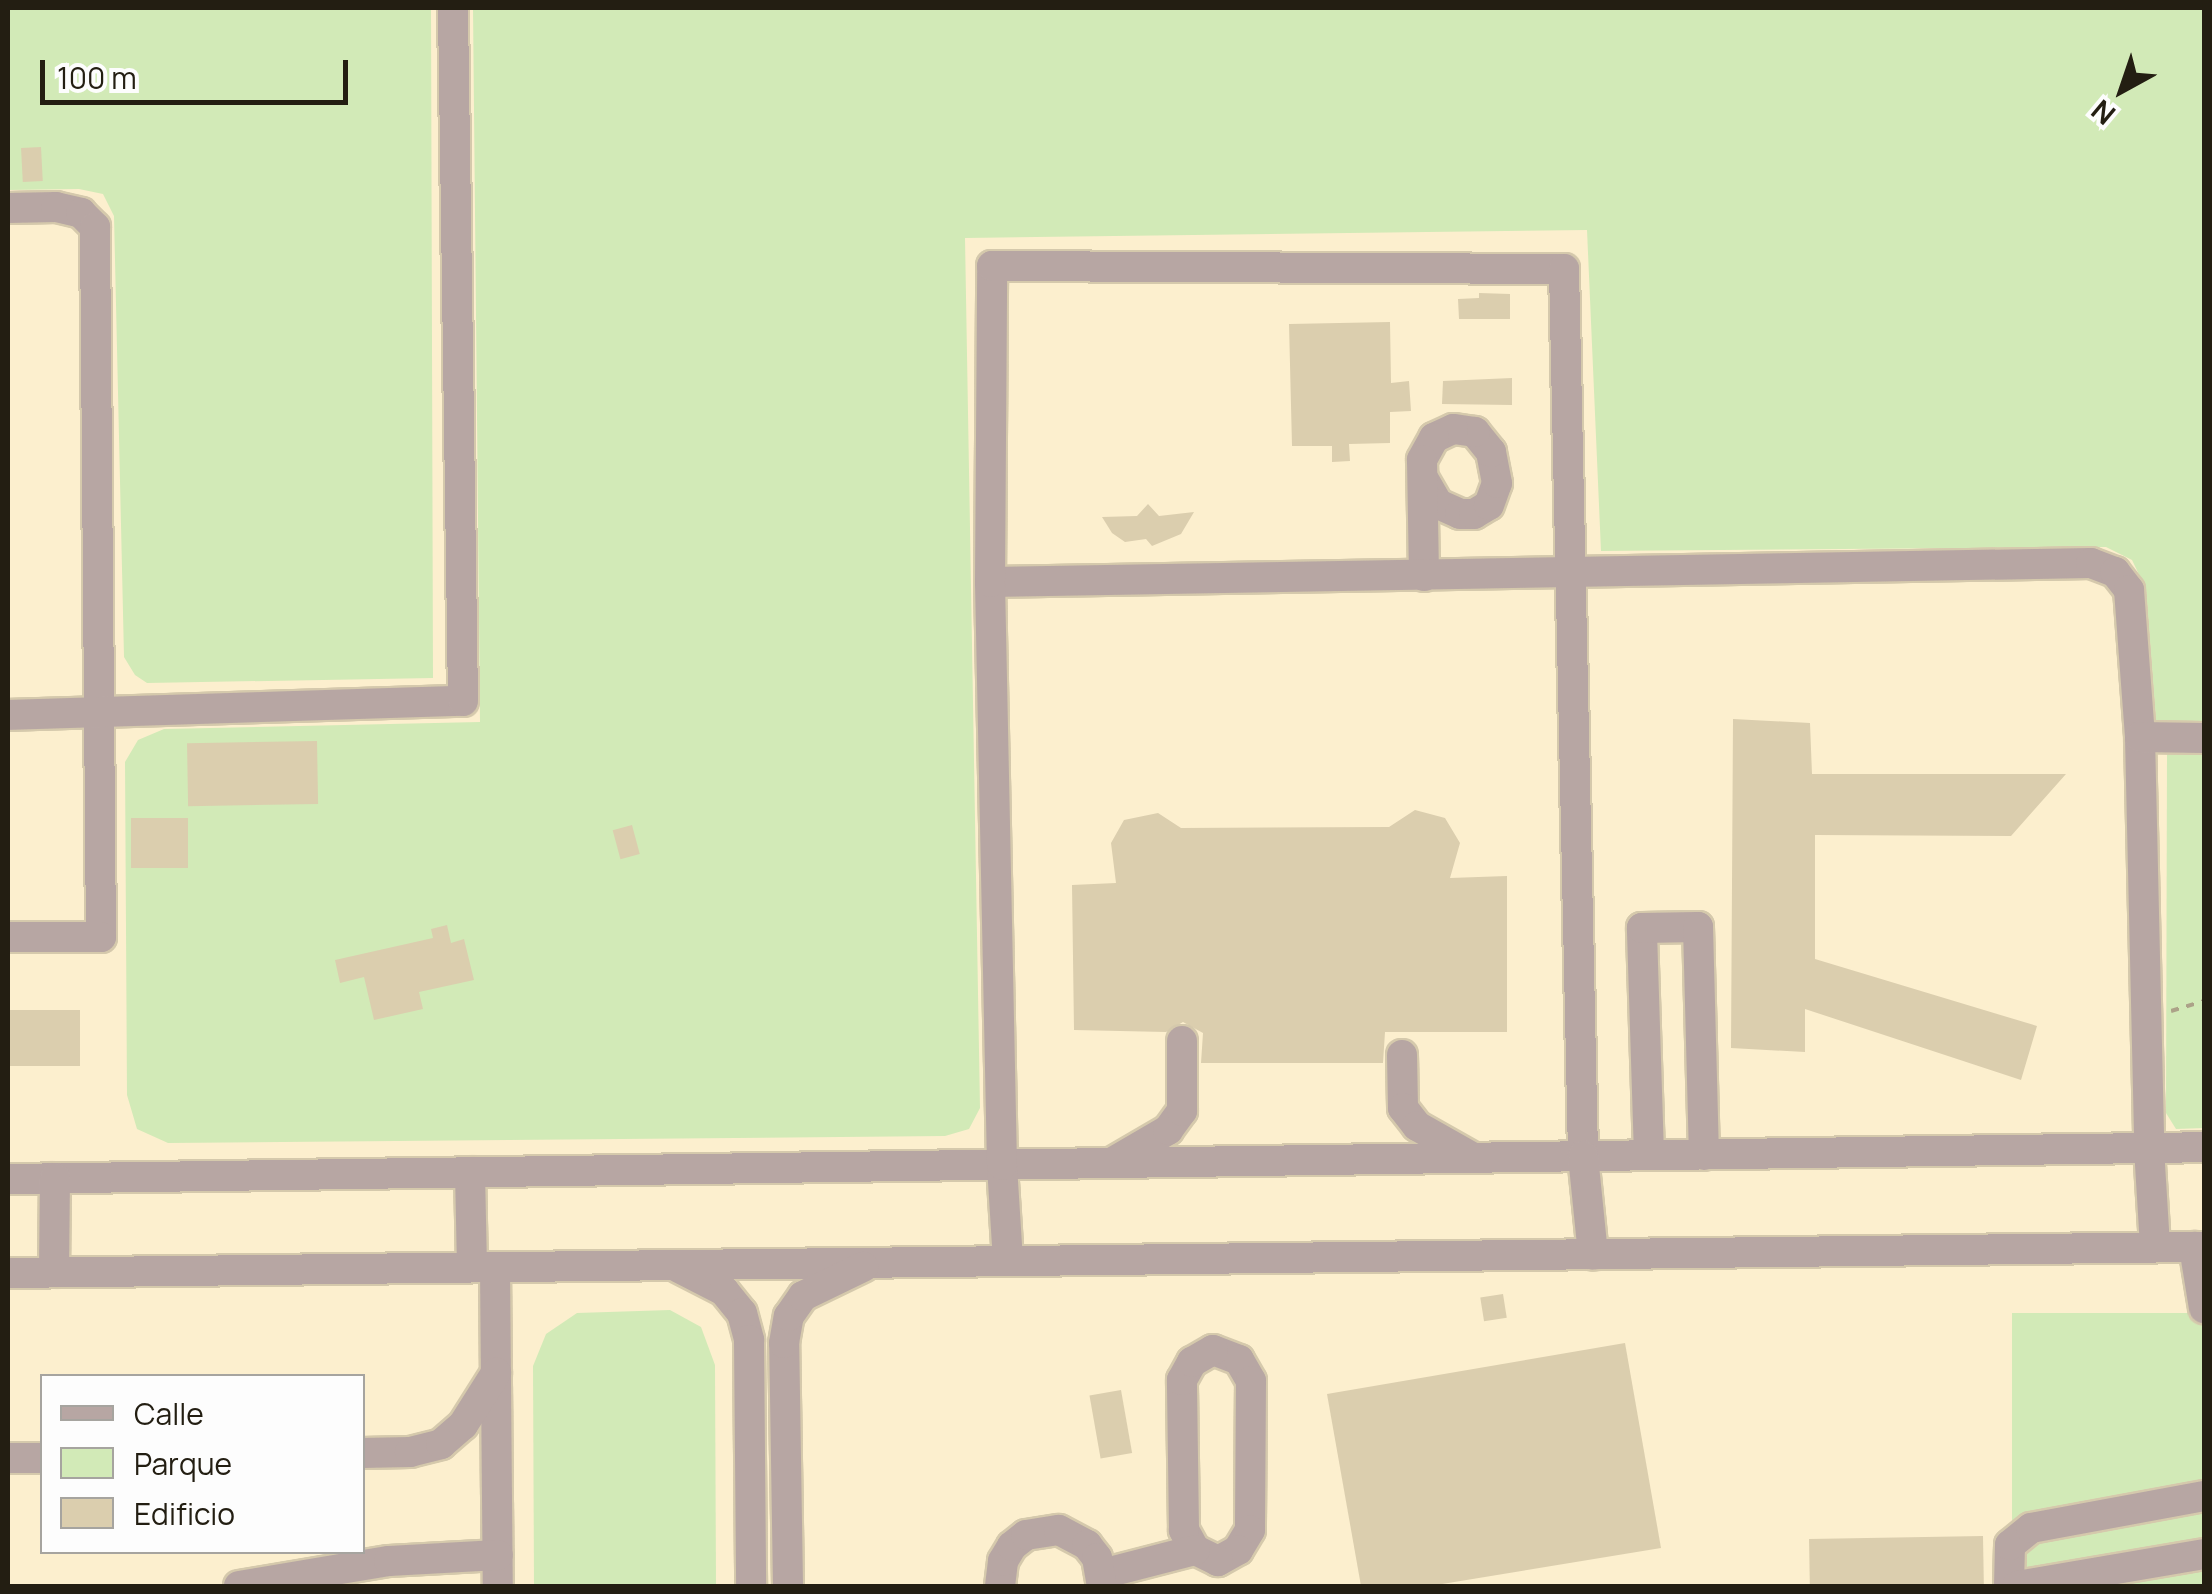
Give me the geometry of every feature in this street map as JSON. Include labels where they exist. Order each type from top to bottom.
[{"type":"street","points":[[8,714],[463,701],[453,8]]},
{"type":"street","points":[[8,208],[56,207],[81,213],[95,227],[101,937],[8,937]]},
{"type":"street","points":[[1008,1261],[1002,1165],[990,582],[992,266],[1564,269],[1584,1156],[1592,1254]]},
{"type":"street","points":[[1423,478],[1438,504],[1449,512],[1474,514],[1489,505],[1498,483],[1492,452],[1475,432],[1453,429],[1434,438],[1422,460],[1424,576]]},
{"type":"street","points":[[1494,525],[1495,494]]},
{"type":"street","points":[[990,582],[2091,563],[2115,572],[2129,590],[2140,736],[2149,1148],[2156,1247]]},
{"type":"street","points":[[2140,736],[2204,738]]},
{"type":"street","points":[[1649,1156],[1642,928],[1698,927],[1704,1154]]},
{"type":"street","points":[[1110,1163],[1168,1130],[1182,1111],[1182,1041]]},
{"type":"street","points":[[1402,1055],[1403,1108],[1418,1126],[1473,1158]]},
{"type":"street","points":[[1647,1086],[1702,1084]]},
{"type":"street","points":[[8,1183],[55,1178],[2204,1147]]},
{"type":"street","points":[[470,1172],[496,1373],[498,1586]]},
{"type":"street","points":[[54,1272],[55,1178]]},
{"type":"street","points":[[8,1270],[2199,1247],[2204,1308]]},
{"type":"street","points":[[788,1586],[784,1343],[789,1316],[803,1296],[873,1263]]},
{"type":"street","points":[[672,1265],[724,1291],[742,1312],[748,1340],[752,1586]]},
{"type":"street","points":[[1000,1586],[1003,1561],[1012,1546],[1043,1530],[1075,1535],[1097,1558],[1102,1580],[1194,1550],[1218,1561],[1238,1550],[1250,1530],[1250,1381],[1239,1360],[1213,1350],[1192,1362],[1182,1380],[1184,1530],[1194,1550]]},
{"type":"street","points":[[365,1452],[410,1452],[440,1444],[464,1425],[496,1373]]},
{"type":"street","points":[[8,1458],[40,1458]]},
{"type":"street","points":[[2204,1496],[2031,1528],[2010,1545],[2013,1586],[2204,1554]]},
{"type":"street","points":[[240,1586],[389,1561],[498,1556]]},
{"type":"path","points":[[2146,1014],[2176,1011],[2204,1001]]},
{"type":"green space","points":[[8,8],[431,8],[433,678],[147,683],[135,675],[124,657],[114,216],[103,194],[79,189],[8,190]]},
{"type":"green space","points":[[473,8],[2204,8],[2204,721],[2156,721],[2146,589],[2132,560],[2106,547],[1601,551],[1587,230],[965,238],[980,1108],[969,1129],[945,1136],[168,1143],[137,1129],[127,1095],[125,762],[138,740],[164,729],[480,722]]},
{"type":"green space","points":[[2167,754],[2204,754],[2204,1128],[2176,1129],[2166,1113]]},
{"type":"green space","points":[[670,1310],[701,1327],[715,1365],[716,1586],[534,1586],[533,1366],[546,1334],[577,1313]]},
{"type":"green space","points":[[2012,1313],[2204,1313],[2204,1586],[2012,1586]]},
{"type":"building","points":[[41,147],[43,181],[23,182],[21,148]]},
{"type":"building","points":[[1479,293],[1510,294],[1510,319],[1459,319],[1458,299],[1479,298]]},
{"type":"building","points":[[1390,322],[1391,383],[1409,381],[1411,411],[1390,412],[1390,443],[1349,444],[1350,461],[1332,462],[1332,446],[1292,446],[1289,324]]},
{"type":"building","points":[[1512,378],[1512,405],[1442,404],[1443,381]]},
{"type":"building","points":[[1148,504],[1159,516],[1194,512],[1181,534],[1152,546],[1146,539],[1125,542],[1112,533],[1102,517],[1137,516]]},
{"type":"building","points":[[1733,719],[1810,723],[1812,774],[2066,774],[2011,836],[1815,835],[1815,959],[2037,1026],[2021,1080],[1805,1009],[1805,1052],[1731,1048]]},
{"type":"building","points":[[317,741],[318,804],[188,806],[187,743]]},
{"type":"building","points":[[1415,810],[1445,818],[1460,843],[1450,878],[1507,876],[1507,1032],[1385,1032],[1383,1063],[1201,1063],[1203,1033],[1183,1022],[1166,1032],[1074,1030],[1072,885],[1116,883],[1111,843],[1124,820],[1158,813],[1181,828],[1389,827]]},
{"type":"building","points":[[131,818],[188,818],[188,868],[131,868]]},
{"type":"building","points":[[632,825],[640,854],[620,859],[613,830]]},
{"type":"building","points":[[447,925],[451,943],[464,939],[474,980],[419,992],[423,1009],[374,1020],[364,977],[340,983],[335,960],[433,938],[431,929]]},
{"type":"building","points":[[8,1010],[80,1010],[80,1066],[8,1066]]},
{"type":"building","points":[[1503,1294],[1507,1318],[1484,1321],[1480,1298]]},
{"type":"building","points":[[1625,1343],[1661,1548],[1430,1586],[1361,1586],[1327,1394]]},
{"type":"building","points":[[1121,1390],[1132,1453],[1101,1459],[1089,1396]]},
{"type":"building","points":[[1983,1536],[1984,1586],[1810,1586],[1809,1539]]}]
